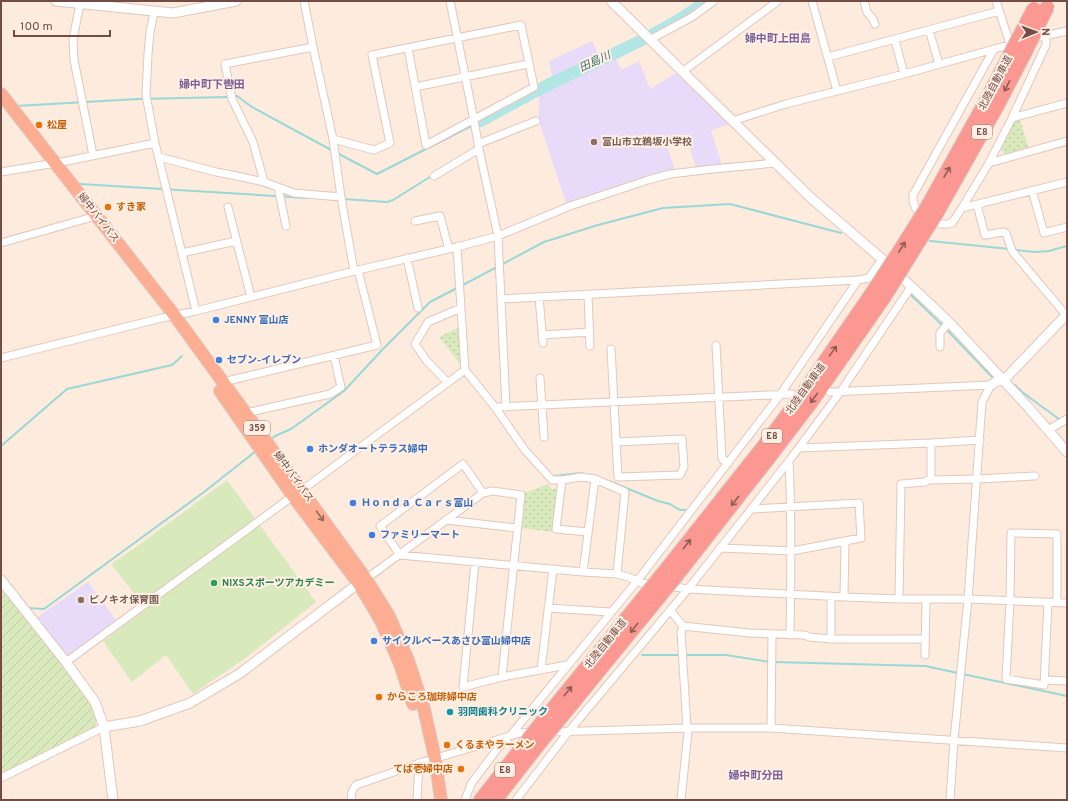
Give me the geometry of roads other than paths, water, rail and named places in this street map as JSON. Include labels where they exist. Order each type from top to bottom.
[{"type":"highway","name":"北陸自動車道","points":[[481,800],[534,741],[557,722],[669,575],[773,452],[811,402],[998,104],[1015,50],[1042,4]]},
{"type":"highway","name":"婦中バイパス","points":[[1,94],[89,218],[171,316],[362,582],[400,664],[441,800]]},
{"type":"highway","name":"婦中バイパス","points":[[1,105],[51,164],[223,382],[246,413],[298,493]]},
{"type":"highway","name":"北陸自動車道","points":[[495,800],[534,741],[543,721],[652,597]]},
{"type":"highway","name":"婦中バイパス","points":[[428,760],[435,800]]},
{"type":"street","points":[[58,1],[173,13],[236,1]]},
{"type":"street","points":[[223,382],[377,345],[356,270],[341,197],[333,139],[304,1]]},
{"type":"street","points":[[450,1],[478,147],[498,236],[506,408]]},
{"type":"street","points":[[611,1],[811,198],[882,260],[949,322],[1004,380],[1067,452]]},
{"type":"street","points":[[649,38],[652,38],[692,17],[714,1]]},
{"type":"street","points":[[682,72],[778,1]]},
{"type":"street","points":[[812,1],[837,91]]},
{"type":"street","points":[[864,1],[867,12],[875,24]]},
{"type":"street","points":[[996,1],[1015,50]]},
{"type":"street","points":[[80,4],[73,39],[74,60],[93,155]]},
{"type":"street","points":[[828,57],[895,40],[999,10]]},
{"type":"street","points":[[154,12],[148,47],[146,95],[155,143],[196,311]]},
{"type":"street","points":[[333,139],[374,150],[390,143],[372,55],[521,25],[534,87],[426,145],[408,48]]},
{"type":"street","points":[[929,30],[939,64]]},
{"type":"street","points":[[732,121],[786,104],[994,49],[1015,50],[1046,35],[1067,31]]},
{"type":"street","points":[[994,49],[913,195],[913,201],[916,209],[940,224],[952,223],[989,163],[1046,45],[1046,35]]},
{"type":"street","points":[[895,40],[904,74]]},
{"type":"street","points":[[264,182],[253,142],[232,99],[225,64],[313,47]]},
{"type":"street","points":[[415,87],[528,64]]},
{"type":"street","points":[[1012,118],[1067,103]]},
{"type":"street","points":[[434,176],[478,147],[536,121]]},
{"type":"street","points":[[989,163],[1067,141]]},
{"type":"street","points":[[1,172],[51,164],[155,143]]},
{"type":"street","points":[[159,157],[216,172],[264,182],[294,193],[341,197]]},
{"type":"street","points":[[1,358],[498,236],[570,206],[670,174],[776,163]]},
{"type":"street","points":[[962,208],[1067,182]]},
{"type":"street","points":[[278,187],[286,226]]},
{"type":"street","points":[[1032,190],[1044,233],[1067,227]]},
{"type":"street","points":[[830,392],[990,385],[997,381],[1004,380],[1067,315],[1012,251],[1006,233],[1003,232],[985,236],[976,205]]},
{"type":"street","points":[[228,207],[251,297]]},
{"type":"street","points":[[415,221],[440,216],[449,249]]},
{"type":"street","points":[[1,243],[89,218]]},
{"type":"street","points":[[182,253],[236,241]]},
{"type":"street","points":[[457,247],[465,370],[495,407],[524,449],[552,480],[581,477],[595,479],[625,492],[617,574]]},
{"type":"street","points":[[407,258],[418,308]]},
{"type":"street","points":[[501,299],[858,280],[870,278],[882,260]]},
{"type":"street","points":[[465,800],[471,784],[498,748],[510,736],[610,612],[637,581],[780,395],[858,280]]},
{"type":"street","points":[[516,800],[569,731],[688,588],[789,461],[842,391],[911,287]]},
{"type":"street","points":[[588,294],[590,346]]},
{"type":"street","points":[[539,297],[542,339],[590,332]]},
{"type":"street","points":[[448,383],[426,360],[415,344],[428,322],[461,308]]},
{"type":"street","points":[[940,347],[940,333],[949,322]]},
{"type":"street","points":[[716,345],[722,459],[728,463]]},
{"type":"street","points":[[611,349],[616,442],[618,477],[680,475],[684,467],[682,439],[616,442]]},
{"type":"street","points":[[246,413],[330,394],[341,387],[334,356]]},
{"type":"street","points":[[66,662],[465,370]]},
{"type":"street","points":[[540,378],[544,437]]},
{"type":"street","points":[[950,800],[954,740],[968,599],[982,402],[990,385]]},
{"type":"street","points":[[495,407],[506,408],[792,394]]},
{"type":"street","points":[[1048,430],[1067,418]]},
{"type":"street","points":[[799,448],[980,440]]},
{"type":"street","points":[[928,480],[931,478],[931,443]]},
{"type":"street","points":[[789,461],[792,551],[790,635]]},
{"type":"street","points":[[400,555],[380,526],[463,464],[483,493]]},
{"type":"street","points":[[899,599],[901,484],[925,482],[928,480],[1035,476]]},
{"type":"street","points":[[583,572],[595,479]]},
{"type":"street","points":[[562,480],[556,529],[588,532]]},
{"type":"street","points":[[1,778],[104,727],[140,721],[190,703],[239,674],[355,586],[400,555],[483,493],[493,491],[521,495],[502,677]]},
{"type":"street","points":[[720,548],[792,551],[861,538],[859,503],[752,509]]},
{"type":"street","points":[[446,520],[517,528]]},
{"type":"street","points":[[1048,603],[1044,685],[1006,679],[1010,602],[1011,533],[1057,534],[1057,603]]},
{"type":"street","points":[[844,597],[845,541]]},
{"type":"street","points":[[400,555],[617,574],[641,583],[688,588],[844,597],[968,599],[1010,602],[1067,603]]},
{"type":"street","points":[[475,562],[463,687],[502,677],[567,665]]},
{"type":"street","points":[[541,670],[553,569]]},
{"type":"street","points":[[1,580],[66,662],[95,702],[104,727],[113,800]]},
{"type":"street","points":[[831,596],[831,639]]},
{"type":"street","points":[[925,655],[926,599]]},
{"type":"street","points":[[548,608],[610,612]]},
{"type":"street","points":[[670,610],[683,626],[772,634],[805,635],[809,638],[925,639]]},
{"type":"street","points":[[681,800],[688,732],[681,632],[683,626]]},
{"type":"street","points":[[771,728],[772,634]]},
{"type":"street","points":[[1045,680],[1067,681]]},
{"type":"street","points":[[352,800],[352,790],[356,785],[428,760],[520,733],[687,728],[771,728],[1067,748]]},
{"type":"street","points":[[417,800],[428,760]]},
{"type":"waterway","name":"田島川","points":[[481,121],[526,96],[652,35],[707,1]]},
{"type":"waterway","points":[[234,96],[237,96],[252,107],[333,151]]},
{"type":"waterway","points":[[16,106],[138,99],[230,97]]},
{"type":"waterway","points":[[337,153],[377,174],[481,121]]},
{"type":"waterway","points":[[343,199],[387,202],[393,200],[430,177]]},
{"type":"waterway","points":[[80,184],[307,198]]},
{"type":"waterway","points":[[461,286],[544,242],[598,225],[663,208],[730,204],[841,233]]},
{"type":"waterway","points":[[930,241],[1010,249]]},
{"type":"waterway","points":[[1015,250],[1035,252],[1049,251],[1067,246]]},
{"type":"waterway","points":[[270,440],[275,436],[291,429],[344,391],[430,302],[457,288]]},
{"type":"waterway","points":[[911,295],[943,326]]},
{"type":"waterway","points":[[946,329],[993,378]]},
{"type":"waterway","points":[[1,446],[67,389],[172,365],[182,356]]},
{"type":"waterway","points":[[1015,385],[1022,392],[1067,425]]},
{"type":"waterway","points":[[27,608],[44,609],[204,492],[256,451]]},
{"type":"waterway","points":[[554,476],[581,473],[588,475]]},
{"type":"waterway","points":[[609,481],[658,501],[670,504],[680,510],[687,510]]},
{"type":"waterway","points":[[642,655],[680,655]]},
{"type":"waterway","points":[[685,655],[726,655],[770,662]]},
{"type":"waterway","points":[[774,662],[925,666],[1067,696]]},
{"type":"place","name":"松屋","points":[[39,125]]},
{"type":"place","name":"富山市立鵜坂小学校","points":[[594,142]]},
{"type":"place","name":"すき家","points":[[108,207]]},
{"type":"place","name":"JENNY 富山店","points":[[216,320]]},
{"type":"place","name":"セブン-イレブン","points":[[219,360]]},
{"type":"place","name":"ホンダオートテラス婦中","points":[[310,449]]},
{"type":"place","name":"Ｈｏｎｄａ Ｃａｒｓ富山","points":[[353,503]]},
{"type":"place","name":"ファミリーマート","points":[[372,535]]},
{"type":"place","name":"NIXSスポーツアカデミー","points":[[214,583]]},
{"type":"place","name":"ピノキオ保育園","points":[[81,600]]},
{"type":"place","name":"サイクルベースあさひ富山婦中店","points":[[374,641]]},
{"type":"place","name":"からころ珈琲婦中店","points":[[379,697]]},
{"type":"place","name":"羽岡歯科クリニック","points":[[450,712]]},
{"type":"place","name":"くるまやラーメン","points":[[447,745]]},
{"type":"place","name":"てば壱婦中店","points":[[461,769]]},
{"type":"district","name":"婦中町上田島","points":[[778,39]]},
{"type":"district","name":"婦中町下轡田","points":[[212,85]]},
{"type":"district","name":"婦中町分田","points":[[756,776]]}]
